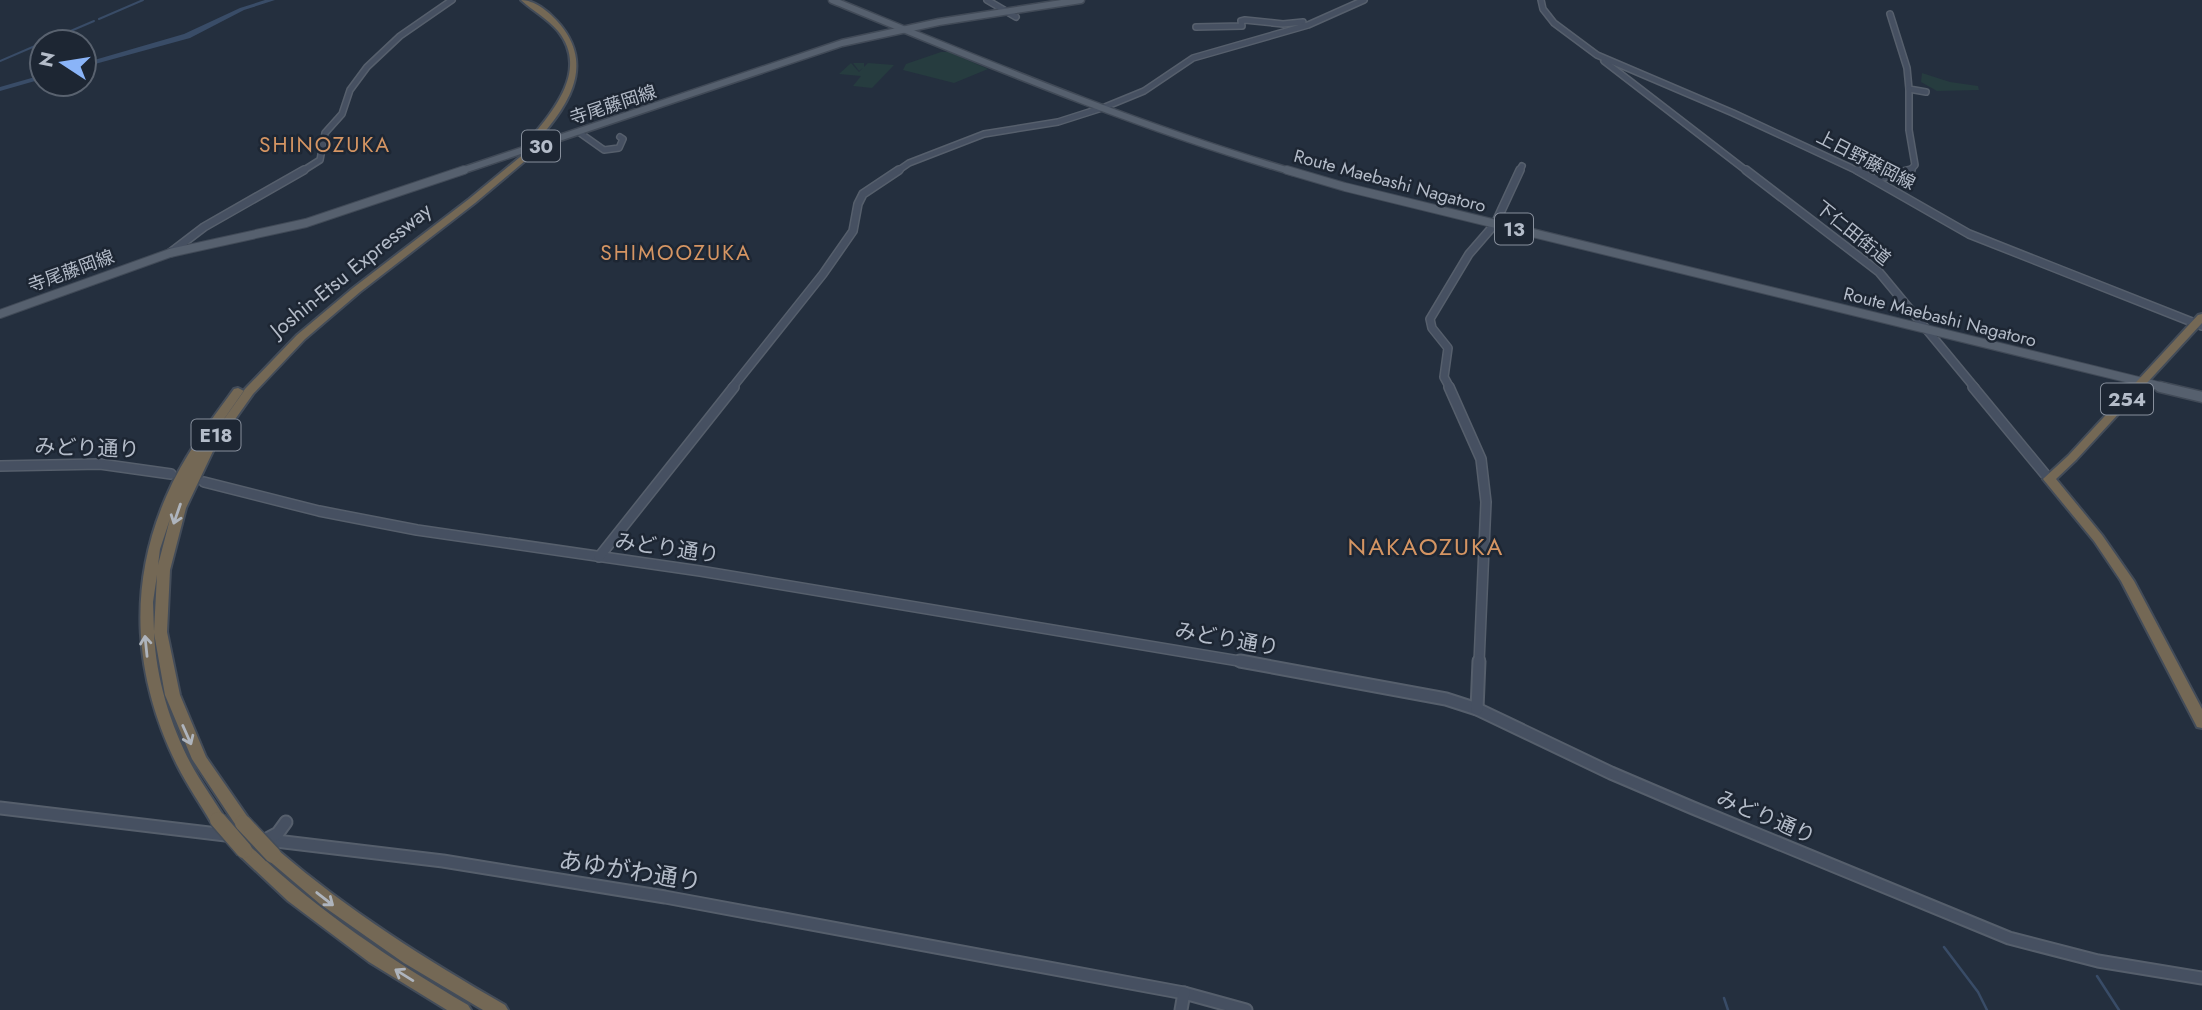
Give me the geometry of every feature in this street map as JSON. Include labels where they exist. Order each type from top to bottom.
[{"type":"highway","name":"Joshin-Etsu Expressway","points":[[499,1010],[370,931],[300,879],[243,823],[213,783],[188,738],[169,684],[160,618],[167,545],[184,496],[206,451],[234,409],[286,351],[338,304],[524,153],[557,113],[573,79],[573,49],[553,16],[524,0]]},
{"type":"highway","name":"Joshin-Etsu Expressway","points":[[462,1010],[393,968],[318,917],[244,850],[218,820],[173,746],[153,691],[145,624],[148,576],[170,498],[195,451],[215,419],[275,352],[328,304],[541,142],[571,104],[583,70],[578,41],[533,0]]},
{"type":"highway","name":"254","points":[[2049,479],[2200,322]]},
{"type":"highway","points":[[2049,479],[2098,538],[2127,581],[2202,723]]},
{"type":"main road","name":"Route Maebashi Nagatoro","points":[[832,0],[1102,108],[1222,151],[1345,187],[2202,395]]},
{"type":"main road","name":"Route Maebashi Nagatoro","points":[[840,0],[905,28]]},
{"type":"main road","name":"寺尾藤岡線","points":[[0,314],[170,253],[306,223],[827,48],[905,28],[1013,14],[1081,0]]},
{"type":"street","points":[[170,253],[204,227],[266,194],[320,160],[325,132],[342,114],[350,90],[367,67],[401,36],[452,0]]},
{"type":"street","points":[[987,0],[1013,14]]},
{"type":"street","points":[[599,557],[823,274],[853,231],[858,204],[863,194],[909,163],[958,142],[984,134],[1058,122],[1102,108],[1144,91],[1193,58],[1311,24],[1364,0]]},
{"type":"street","name":"上日野藤岡線","points":[[1541,0],[1543,9],[1554,23],[1597,55],[1733,113],[1874,179],[1969,234],[2200,322]]},
{"type":"street","points":[[1874,179],[1909,172],[1915,165],[1909,130],[1907,68],[1890,14]]},
{"type":"street","points":[[1196,27],[1242,26],[1241,21],[1245,20],[1311,24]]},
{"type":"street","name":"下仁田街道","points":[[1597,55],[1866,262],[1887,282],[1925,327],[2049,479]]},
{"type":"street","points":[[1909,89],[1926,92]]},
{"type":"street","points":[[580,133],[604,150],[619,148],[623,139],[620,137]]},
{"type":"street","points":[[1476,709],[1486,502],[1481,459],[1466,420],[1444,377],[1448,348],[1429,323],[1469,254],[1496,223],[1522,166]]},
{"type":"street","name":"みどり通り","points":[[0,466],[100,464],[171,474]]},
{"type":"street","name":"みどり通り","points":[[204,482],[319,511],[412,529],[1293,670],[1424,694],[1476,709],[1623,778],[2009,938],[2098,961],[2202,978]]},
{"type":"street","name":"あゆがわ通り","points":[[0,808],[268,848],[439,861],[665,897],[1184,993],[1246,1010]]},
{"type":"street","points":[[268,848],[286,822]]},
{"type":"street","points":[[1181,1010],[1184,993]]},
{"type":"green space","points":[[941,52],[949,52],[988,69],[954,83],[903,70],[906,64]]},
{"type":"green space","points":[[851,63],[859,72],[863,68],[859,71],[853,63],[864,63],[864,67],[868,63],[894,65],[872,88],[853,86],[861,76],[839,74]]},
{"type":"green space","points":[[1922,73],[1950,82],[1978,86],[1979,90],[1937,91],[1921,82]]},
{"type":"waterway","points":[[99,19],[143,0]]},
{"type":"waterway","points":[[98,61],[187,36],[242,9],[272,0]]},
{"type":"waterway","points":[[78,28],[94,21]]},
{"type":"waterway","points":[[0,61],[28,49]]},
{"type":"waterway","points":[[0,89],[28,81]]},
{"type":"waterway","points":[[1944,947],[1978,992],[1987,1010]]},
{"type":"waterway","points":[[2097,976],[2119,1010]]},
{"type":"waterway","points":[[1724,998],[1728,1010]]},
{"type":"district","name":"SHINOZUKA","points":[[325,145]]},
{"type":"district","name":"SHIMOOZUKA","points":[[676,253]]},
{"type":"district","name":"NAKAOZUKA","points":[[1426,547]]}]
